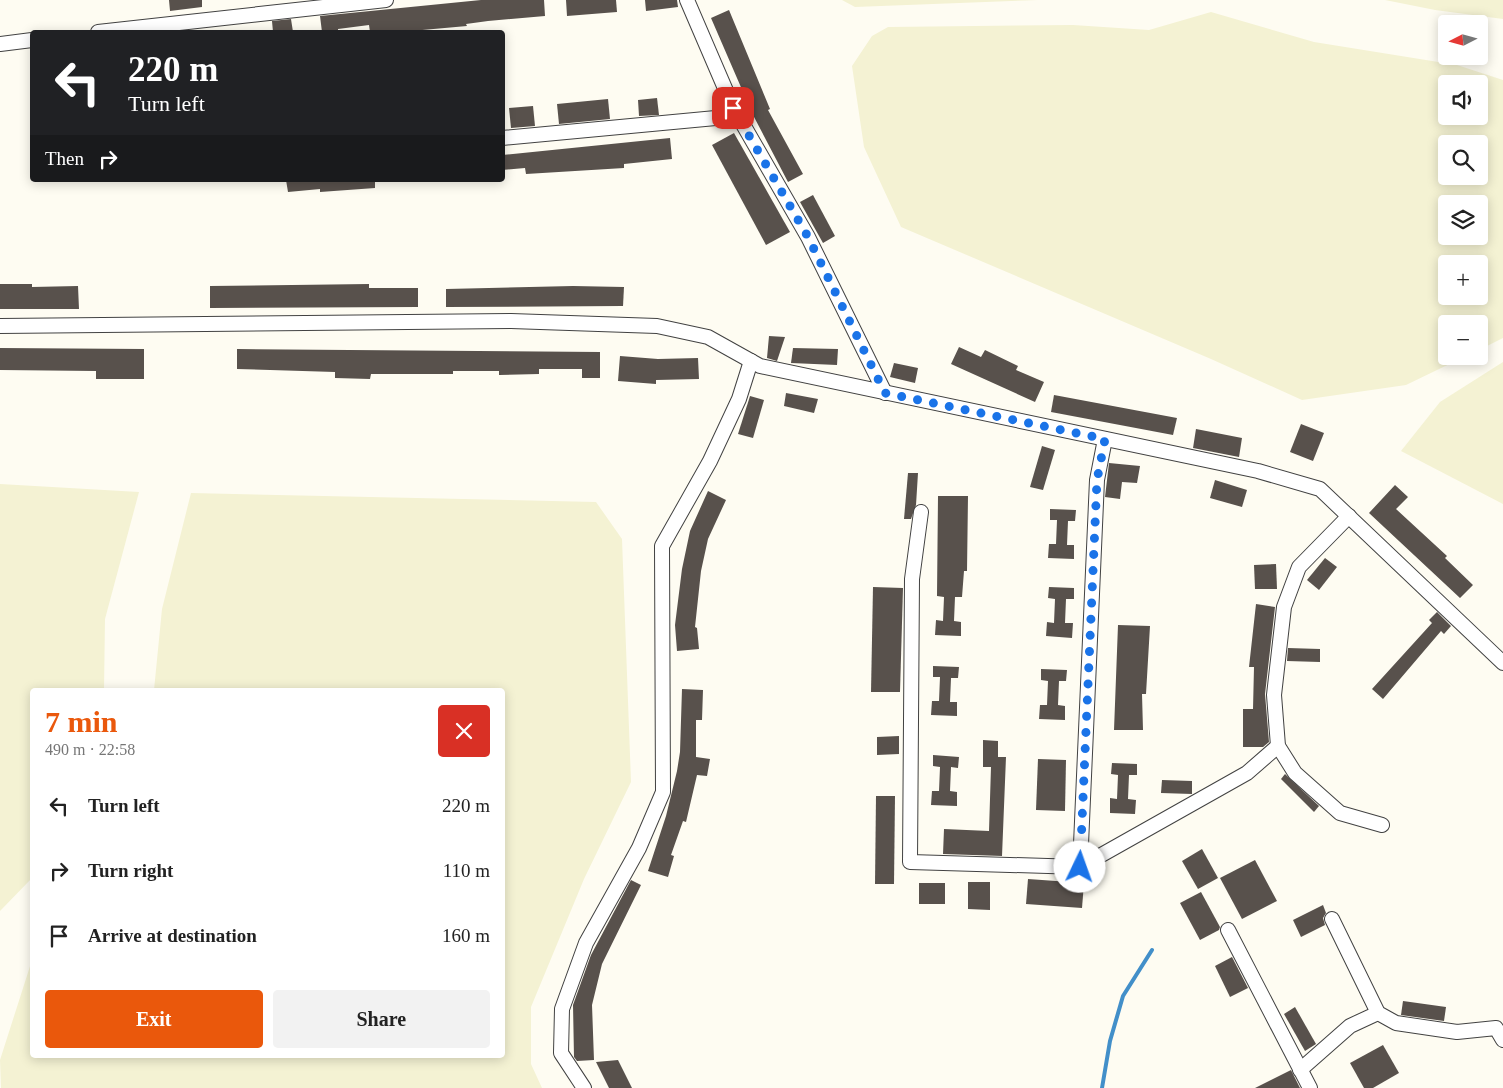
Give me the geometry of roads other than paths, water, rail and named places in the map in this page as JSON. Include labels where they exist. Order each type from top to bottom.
[{"type":"street","points":[[116,30],[386,0]]},
{"type":"street","points":[[687,0],[737,116],[808,237],[885,393]]},
{"type":"street","points":[[0,44],[30,40]]},
{"type":"street","points":[[505,138],[737,116]]},
{"type":"street","points":[[0,326],[511,321],[657,326],[708,337],[760,366],[1258,470],[1320,489],[1503,663]]},
{"type":"street","points":[[584,1088],[561,1054],[562,1009],[586,943],[639,848],[663,792],[662,546],[714,452],[739,399],[751,361]]},
{"type":"street","points":[[1080,867],[1097,480],[1105,439]]},
{"type":"street","points":[[921,512],[912,579],[910,862],[1080,867],[1247,773],[1278,746]]},
{"type":"street","points":[[1349,516],[1299,567],[1284,608],[1274,695],[1278,746],[1296,773],[1340,813],[1382,825]]},
{"type":"street","points":[[1332,919],[1378,1013],[1396,1023],[1456,1032],[1496,1028],[1503,1040]]},
{"type":"street","points":[[1228,930],[1310,1088]]},
{"type":"street","points":[[1300,1070],[1350,1026],[1378,1013]]},
{"type":"waterway","points":[[1102,1088],[1110,1041],[1123,996],[1152,950]]}]
